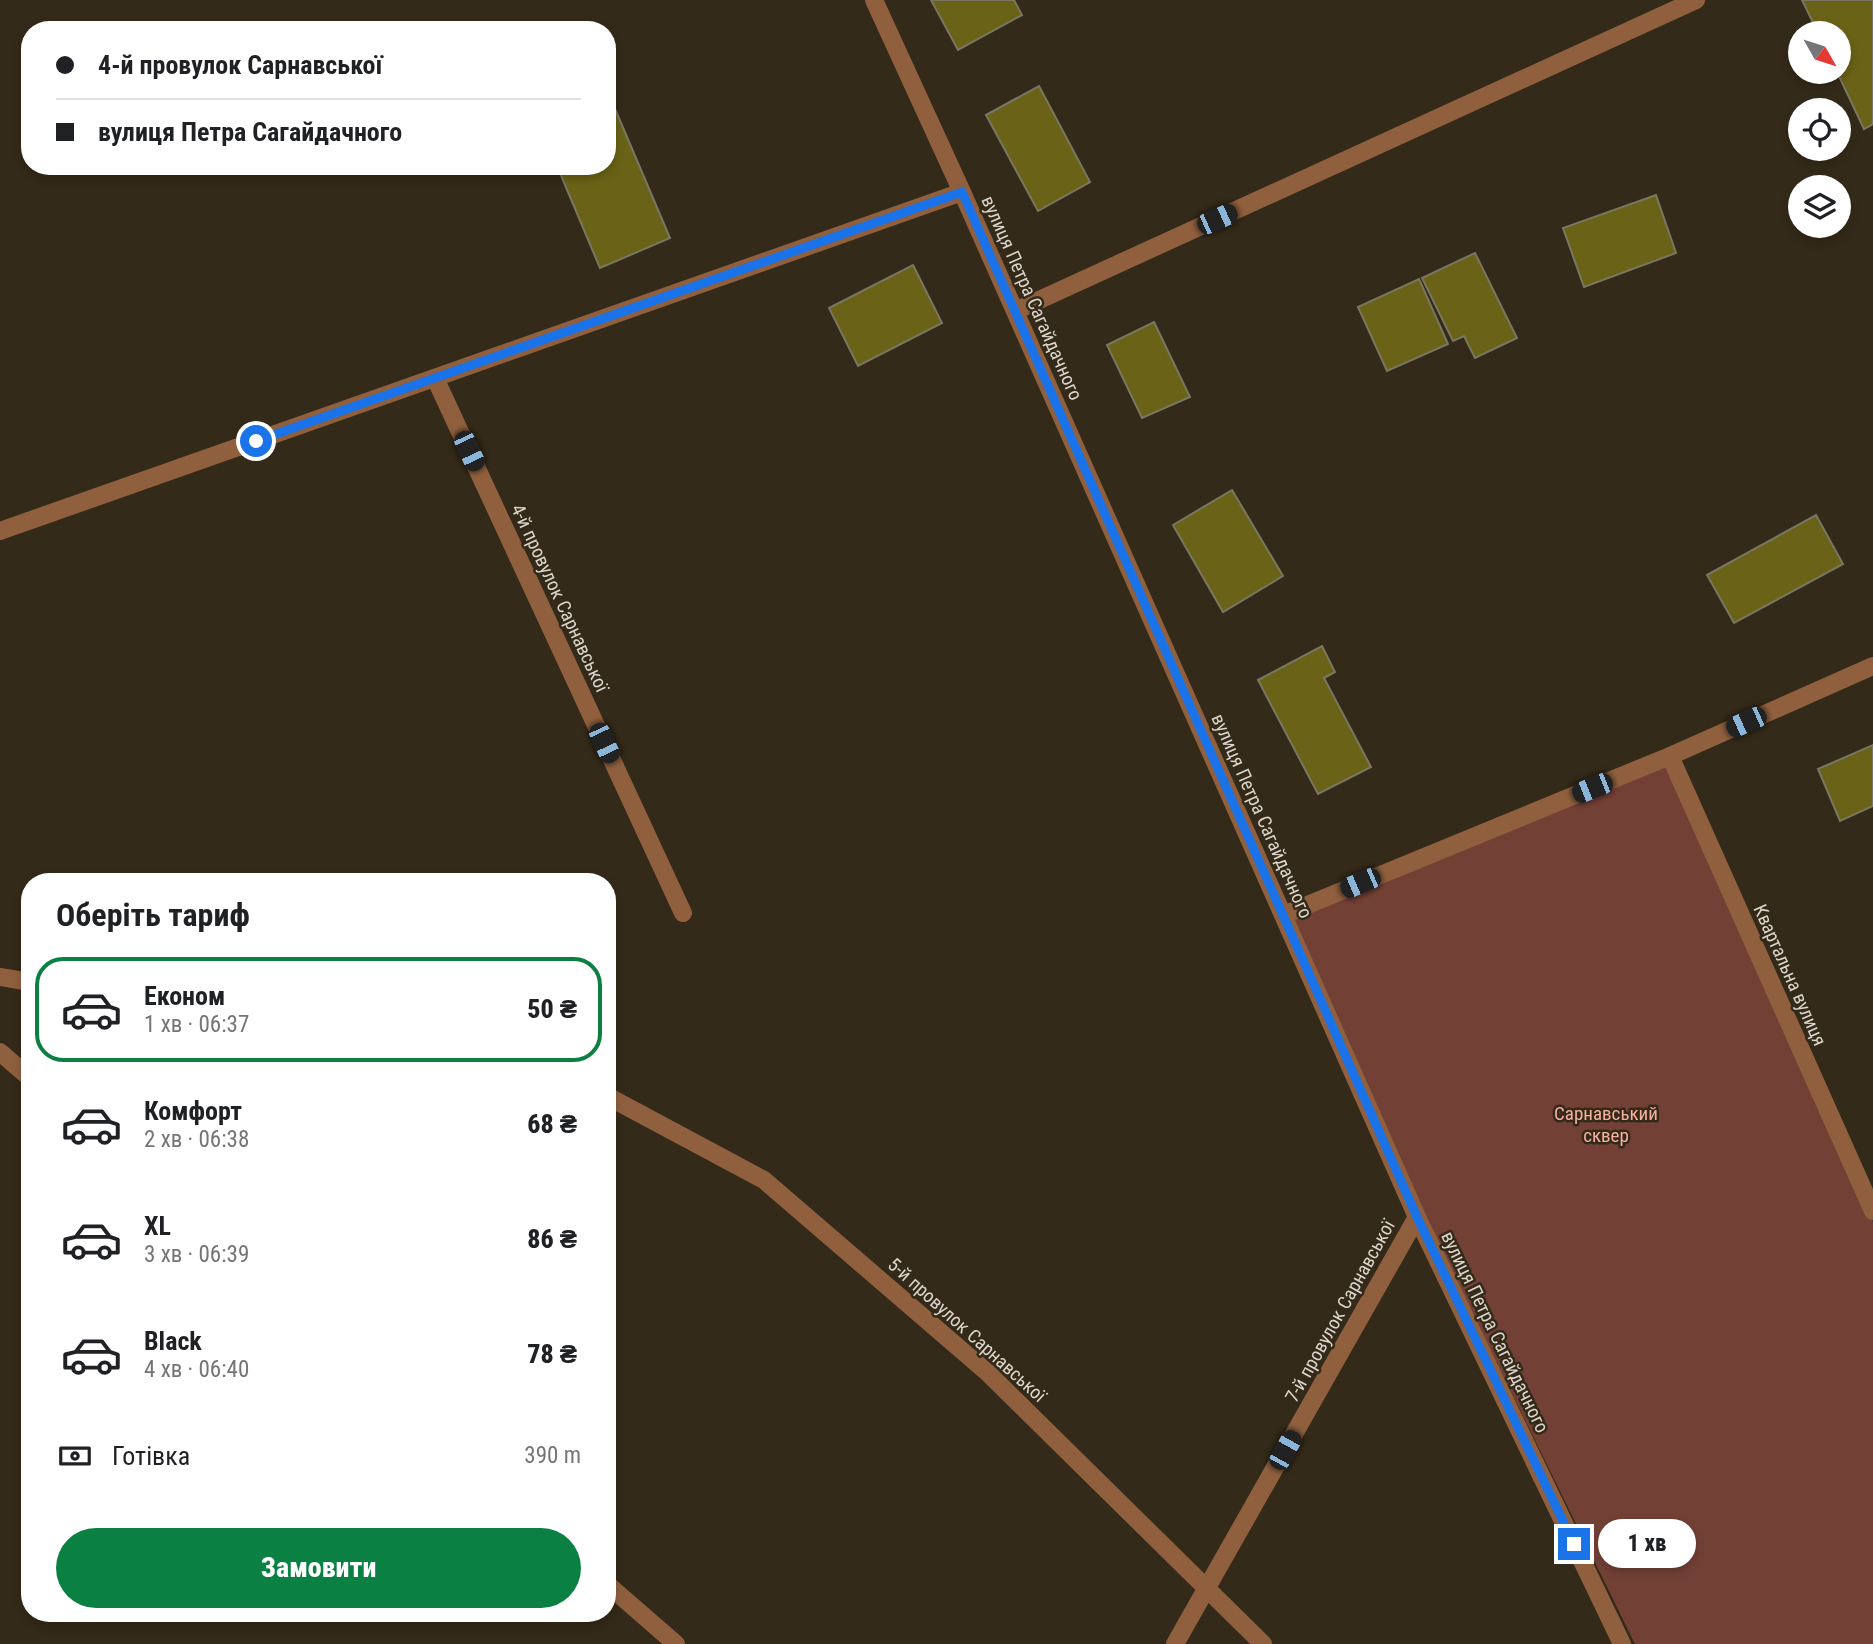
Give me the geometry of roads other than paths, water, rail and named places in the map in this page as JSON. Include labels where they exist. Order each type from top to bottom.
[{"type":"street","name":"вулиця Петра Сагайдачного","points":[[874,0],[962,192],[1417,1217],[1622,1644]]},
{"type":"street","points":[[1015,311],[1696,0]]},
{"type":"street","points":[[0,531],[962,192]]},
{"type":"street","name":"4-й провулок Сарнавської","points":[[435,378],[683,913]]},
{"type":"street","points":[[1283,915],[1670,756],[1873,666]]},
{"type":"street","name":"Квартальна вулиця","points":[[1670,756],[1873,1211]]},
{"type":"street","points":[[0,977],[21,980]]},
{"type":"street","points":[[0,1052],[21,1070]]},
{"type":"street","name":"5-й провулок Сарнавської","points":[[616,1101],[764,1180],[988,1373],[1263,1644]]},
{"type":"street","name":"7-й провулок Сарнавської","points":[[1175,1644],[1417,1217]]},
{"type":"street","points":[[616,1592],[676,1644]]},
{"type":"park label","name":"Сарнавський сквер","points":[[1606,1124]]}]
